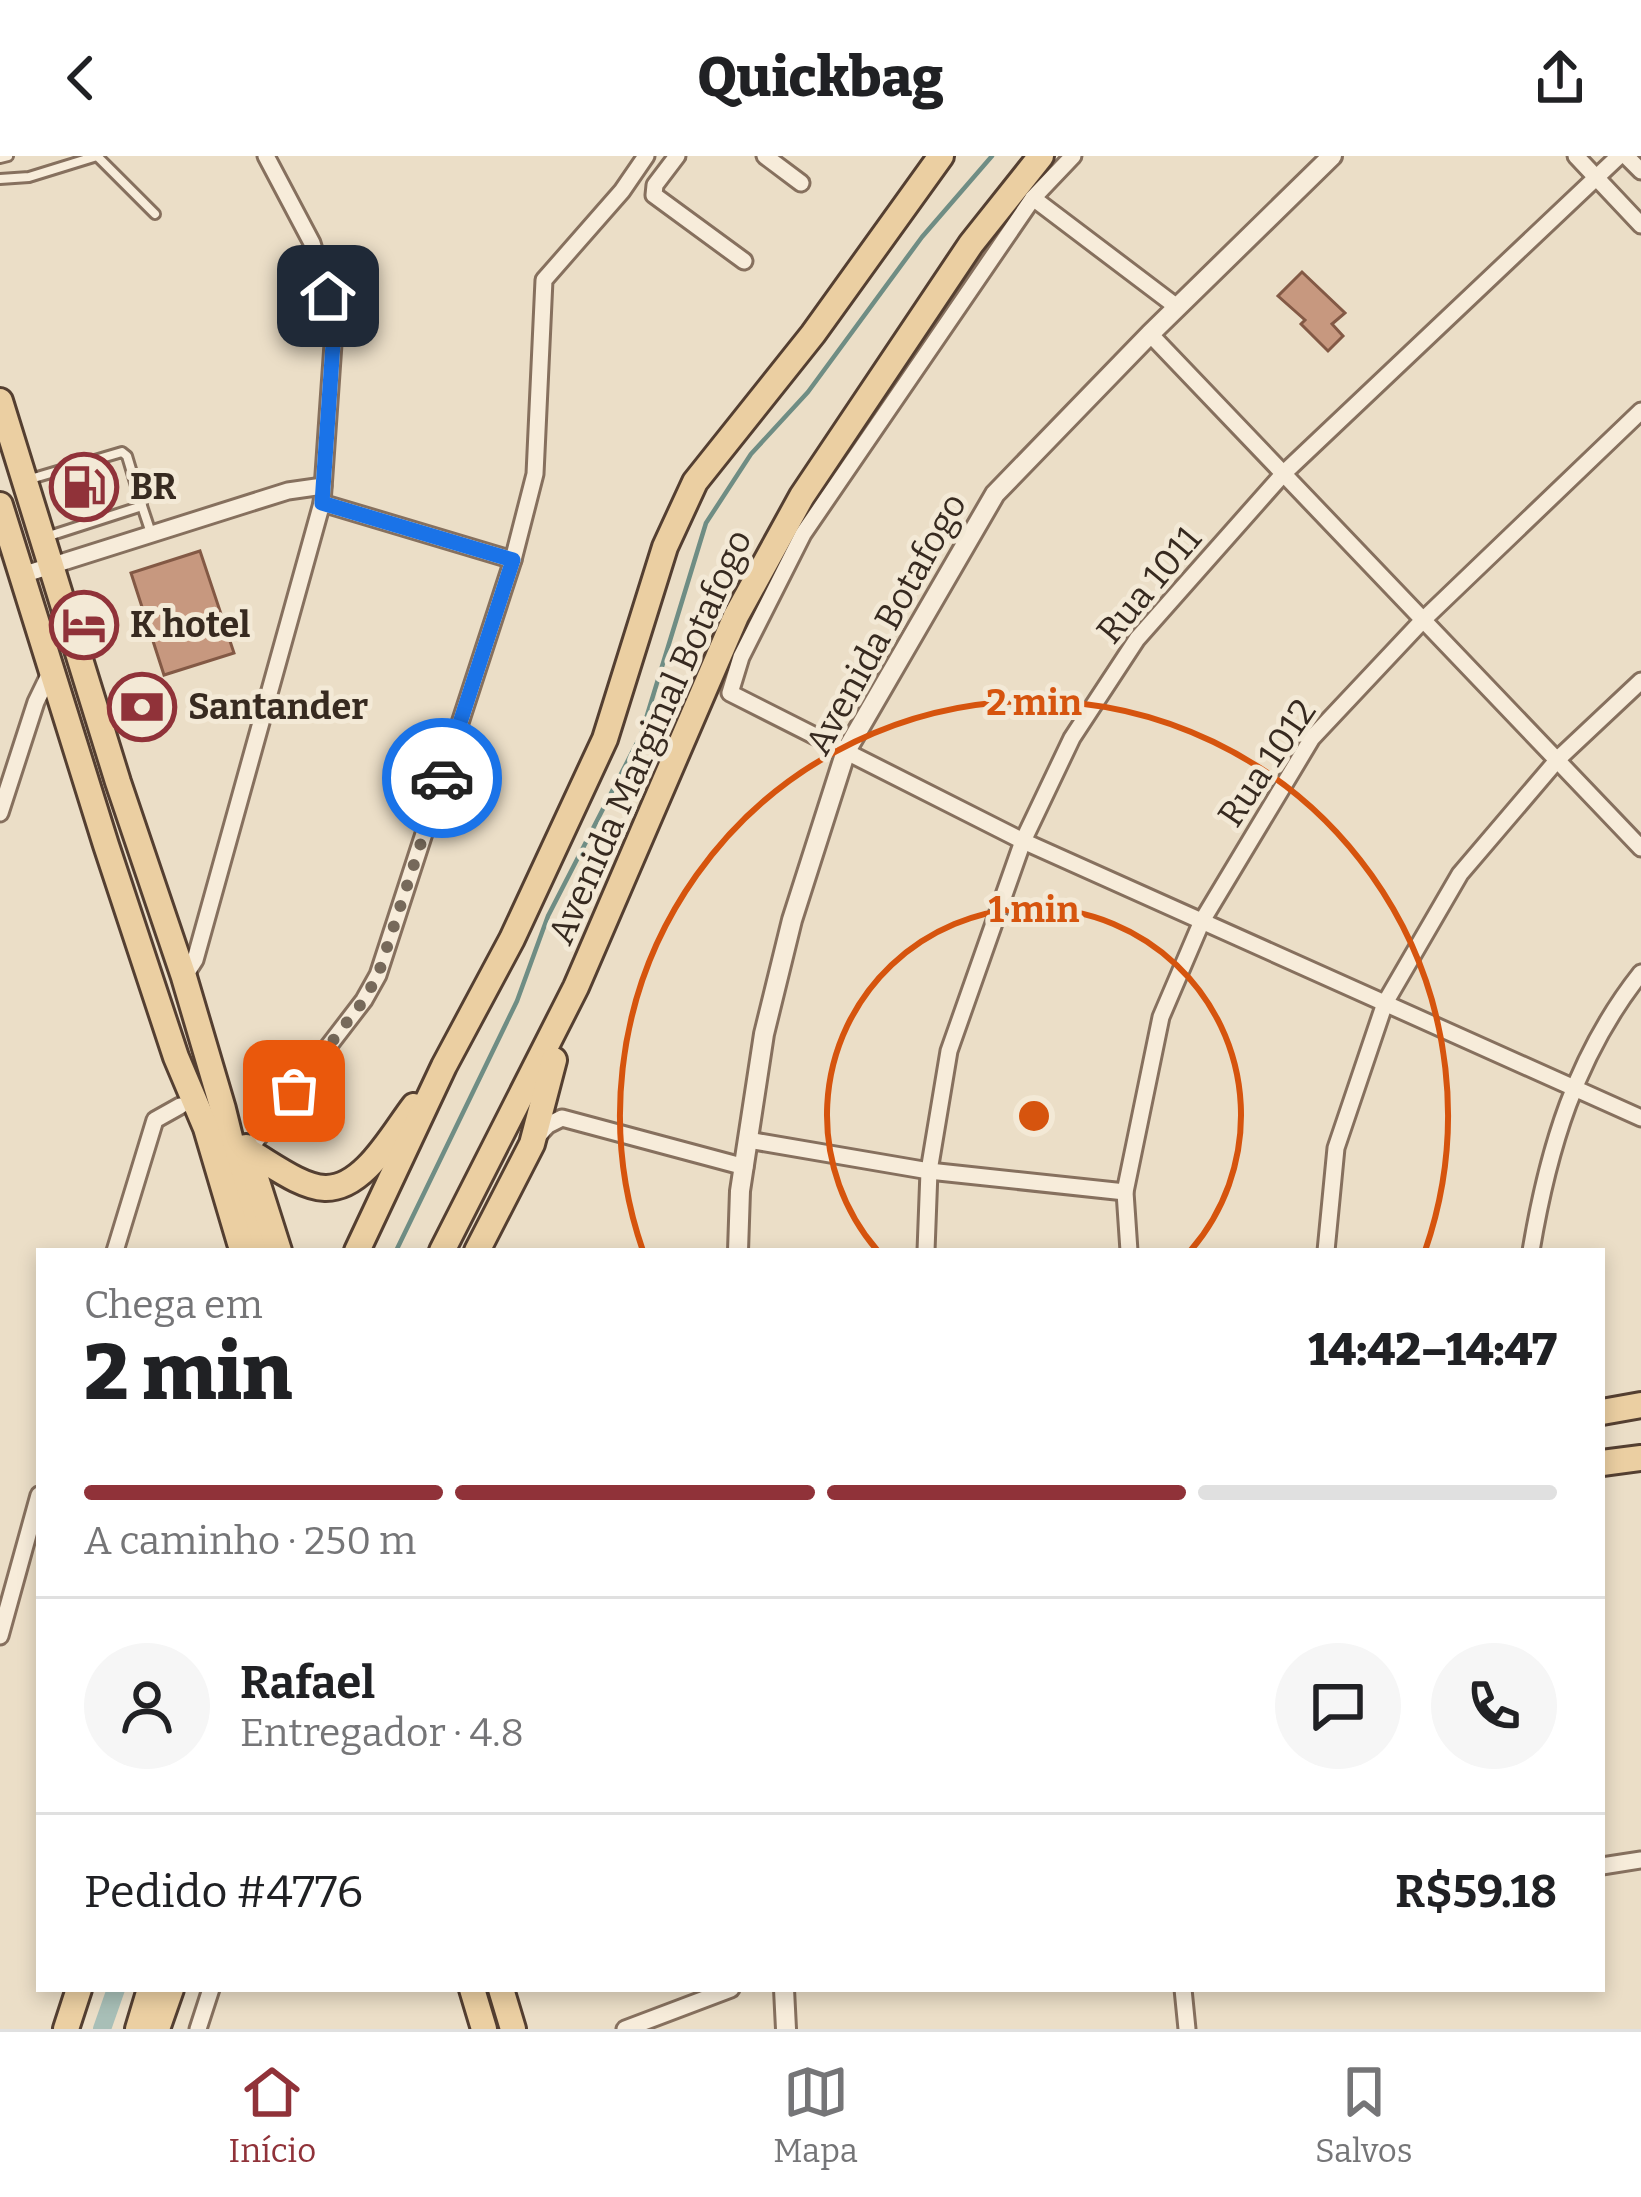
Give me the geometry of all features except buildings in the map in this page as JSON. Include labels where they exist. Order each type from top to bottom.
[{"type":"main road","name":"Avenida Marginal Botafogo","points":[[358,1248],[444,1066],[512,940],[605,739],[665,547],[695,482],[813,334],[941,156]]},
{"type":"main road","name":"Avenida Marginal Botafogo","points":[[444,1248],[576,987],[736,616],[802,496],[971,244],[1041,156]]},
{"type":"main road","points":[[0,401],[223,1109],[278,1248]]},
{"type":"main road","points":[[0,505],[176,1057],[206,1128],[242,1248]]},
{"type":"main road","points":[[479,1248],[532,1144],[576,987]]},
{"type":"main road","points":[[176,1057],[180,1106],[228,1248]]},
{"type":"main road","points":[[240,1150],[323,1188],[342,1185],[366,1168],[444,1066]]},
{"type":"main road","points":[[240,1150],[257,1248]]},
{"type":"main road","points":[[1605,1411],[1641,1405]]},
{"type":"main road","points":[[1605,1463],[1641,1458]]},
{"type":"main road","points":[[66,2029],[78,1992]]},
{"type":"main road","points":[[138,2029],[149,1992]]},
{"type":"main road","points":[[158,2029],[170,1992]]},
{"type":"main road","points":[[473,1992],[484,2029]]},
{"type":"main road","points":[[502,1992],[512,2029]]},
{"type":"street","points":[[184,977],[195,960],[323,495],[333,344],[328,296],[312,243],[266,156]]},
{"type":"street","points":[[240,1150],[364,1000],[378,975],[513,560],[535,473],[544,280],[622,191],[646,156]]},
{"type":"street","points":[[677,156],[654,195],[744,261]]},
{"type":"street","points":[[765,156],[801,183]]},
{"type":"street","points":[[1073,156],[1033,198],[803,534],[741,658],[730,693],[1022,841],[1641,1118]]},
{"type":"street","name":"Avenida Botafogo","points":[[738,1248],[764,1034],[792,920],[846,751],[995,494],[1332,156]]},
{"type":"street","points":[[1576,156],[1641,225]]},
{"type":"street","points":[[1623,156],[1641,171]]},
{"type":"street","name":"Rua 1011","points":[[926,1248],[929,1171],[950,1051],[1022,841],[1072,738],[1137,639],[1284,473],[1623,156]]},
{"type":"street","points":[[1033,198],[1177,307]]},
{"type":"street","points":[[1150,334],[1641,848]]},
{"type":"street","name":"Rua 1012","points":[[1129,1248],[1125,1192],[1161,1017],[1202,921],[1312,738],[1423,620],[1641,411]]},
{"type":"street","points":[[22,575],[288,491],[323,495],[513,560]]},
{"type":"street","points":[[0,813],[36,702],[52,669]]},
{"type":"street","points":[[1326,1248],[1336,1148],[1384,1004],[1460,874],[1559,758],[1641,681]]},
{"type":"street","points":[[1532,1248],[1544,1174],[1572,1087],[1594,1042],[1641,973]]},
{"type":"street","points":[[116,1248],[155,1120],[180,1106]]},
{"type":"street","points":[[532,1144],[548,1125],[562,1118],[745,1167]]},
{"type":"street","points":[[748,1141],[929,1171],[1125,1192]]},
{"type":"street","points":[[0,1636],[27,1558],[36,1511]]},
{"type":"street","points":[[0,1555],[27,1558]]},
{"type":"street","points":[[1605,1866],[1641,1860]]},
{"type":"street","points":[[197,2029],[210,1992]]},
{"type":"street","points":[[625,2029],[723,1992]]},
{"type":"street","points":[[784,1992],[786,2029]]},
{"type":"street","points":[[1183,1992],[1187,2029]]},
{"type":"lane","points":[[0,179],[29,177],[65,161],[97,156],[155,214]]},
{"type":"lane","points":[[26,481],[122,452],[151,533]]},
{"type":"lane","points":[[44,537],[142,506]]},
{"type":"waterway","points":[[397,1248],[517,1001],[548,916],[641,735],[706,523],[751,454],[808,392],[922,237],[992,156]]},
{"type":"waterway","points":[[102,2029],[115,1992]]},
{"type":"way so far","points":[[294,1091],[378,975],[442,778]]},
{"type":"place","name":"BR","points":[[84,487]]},
{"type":"place","name":"K hotel","points":[[84,625]]},
{"type":"place","name":"Santander","points":[[142,707]]},
{"type":"route","points":[[328,296],[333,344],[322,503],[513,560],[442,778]]}]
